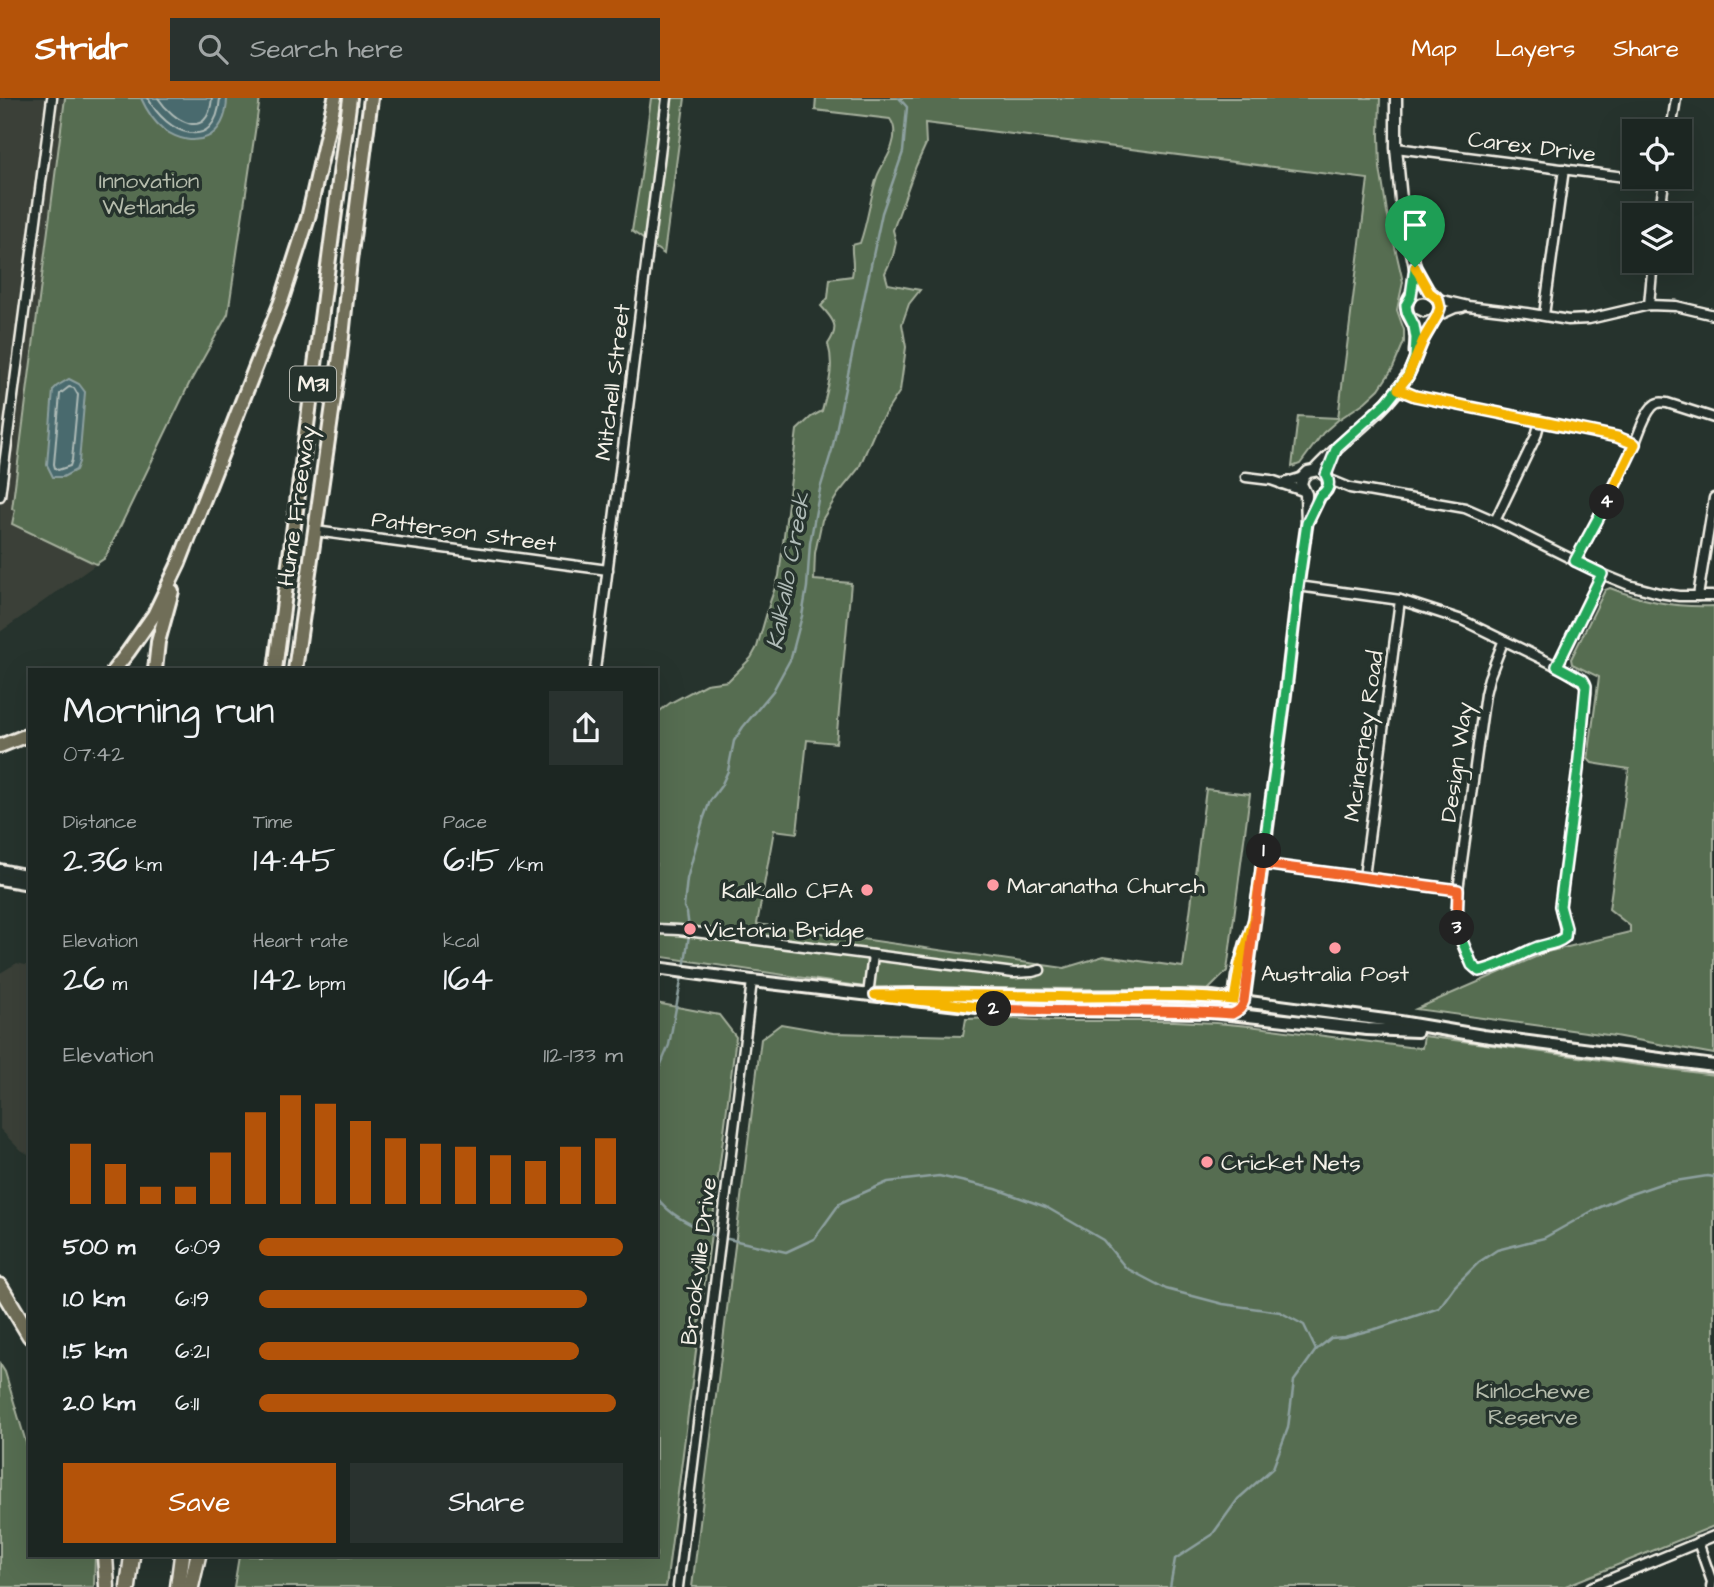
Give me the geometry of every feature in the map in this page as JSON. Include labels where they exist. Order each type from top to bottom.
[{"type":"highway","points":[[115,668],[154,615],[179,563],[281,302],[308,218],[335,98]]},
{"type":"highway","name":"Hume Freeway","points":[[275,668],[350,98]]},
{"type":"highway","name":"Hume Freeway","points":[[295,668],[340,355],[371,98]]},
{"type":"highway","points":[[155,668],[160,635],[179,563]]},
{"type":"highway","points":[[0,747],[28,735]]},
{"type":"highway","points":[[0,1286],[28,1333]]},
{"type":"highway","points":[[105,1557],[107,1587]]},
{"type":"highway","points":[[128,1587],[132,1557]]},
{"type":"highway","points":[[178,1587],[182,1557]]},
{"type":"highway","points":[[191,1587],[198,1557]]},
{"type":"main road","points":[[0,870],[28,876]]},
{"type":"main road","points":[[0,879],[28,884]]},
{"type":"main road","points":[[658,969],[995,1009],[1181,1011],[1483,1036]]},
{"type":"main road","points":[[872,995],[1173,996],[1239,1000],[1714,1066]]},
{"type":"street","points":[[0,496],[52,98]]},
{"type":"street","name":"Mitchell Street","points":[[595,668],[667,98]]},
{"type":"street","points":[[1396,98],[1396,148],[1401,200],[1415,267],[1429,292],[1438,299],[1468,306],[1568,320],[1589,319],[1649,305],[1676,306],[1714,315]]},
{"type":"street","points":[[1673,119],[1676,98]]},
{"type":"street","name":"Carex Drive","points":[[1396,148],[1622,175]]},
{"type":"street","points":[[1544,315],[1564,169]]},
{"type":"street","points":[[1415,267],[1411,296],[1406,305],[1414,326],[1415,358]]},
{"type":"street","points":[[1649,305],[1652,273]]},
{"type":"street","points":[[1411,296],[1420,291],[1429,292]]},
{"type":"street","points":[[1315,470],[1387,402],[1408,376],[1440,308],[1438,299]]},
{"type":"street","points":[[1410,318],[1426,324],[1455,308],[1468,306]]},
{"type":"street","points":[[1398,389],[1415,396],[1617,437],[1635,444]]},
{"type":"street","points":[[1575,561],[1635,444],[1648,412],[1654,405],[1660,402],[1714,418]]},
{"type":"street","points":[[1495,521],[1536,436],[1540,421]]},
{"type":"street","points":[[1307,523],[1328,487],[1327,477],[1337,447]]},
{"type":"street","points":[[1281,484],[1315,470],[1350,488]]},
{"type":"street","points":[[1246,477],[1271,480],[1312,497],[1350,488],[1465,508],[1629,585],[1679,596],[1714,596]]},
{"type":"street","points":[[1232,1014],[1239,1000],[1240,964],[1254,919],[1285,698],[1307,523],[1301,484],[1303,477]]},
{"type":"street","points":[[1698,596],[1714,498]]},
{"type":"street","name":"Patterson Street","points":[[315,531],[608,570]]},
{"type":"street","points":[[1298,586],[1400,600],[1462,620],[1557,666],[1602,574]]},
{"type":"street","name":"Mcinerney Road","points":[[1364,877],[1400,600]]},
{"type":"street","name":"Design Way","points":[[1503,642],[1485,694],[1456,917],[1458,932],[1472,965],[1479,971],[1540,946],[1560,942],[1565,937],[1566,928],[1560,906],[1586,686],[1583,680],[1557,666]]},
{"type":"street","points":[[1262,864],[1458,890]]},
{"type":"street","points":[[658,929],[1014,973],[1040,970]]},
{"type":"street","points":[[872,995],[873,955]]},
{"type":"street","name":"Brookville Drive","points":[[678,1587],[752,981]]},
{"type":"street","points":[[1591,1587],[1714,1536]]},
{"type":"street","points":[[1698,1542],[1712,1582],[1711,1587]]},
{"type":"street","points":[[1618,1576],[1622,1587]]},
{"type":"shaded area","name":"Innovation Wetlands","points":[[0,98],[260,98],[228,314],[189,384],[105,558],[0,632]]},
{"type":"shaded area","points":[[17,963],[28,966],[28,1154],[19,1149],[0,1129],[0,973]]},
{"type":"green space","name":"Innovation Wetlands","points":[[65,98],[260,98],[228,314],[189,384],[105,558],[96,564],[12,524]]},
{"type":"green space","points":[[651,98],[685,98],[664,254],[632,231]]},
{"type":"green space","points":[[816,98],[1380,98],[1380,168],[1403,282],[1397,310],[1404,330],[1404,342],[1393,368],[1379,389],[1323,433],[1300,464],[1292,467],[1298,416],[1338,418],[1368,179],[925,123],[926,144],[893,230],[896,242],[885,273],[888,284],[920,290],[909,304],[902,324],[906,347],[900,391],[877,426],[859,468],[822,520],[815,553],[814,580],[851,583],[836,743],[807,740],[797,833],[774,830],[757,924],[1064,968],[1104,956],[1183,967],[1206,789],[1250,794],[1227,971],[1208,990],[864,987],[658,956],[658,712],[706,684],[728,681],[751,658],[757,647],[779,576],[797,430],[822,411],[828,386],[831,361],[828,344],[834,333],[834,324],[821,306],[828,298],[830,279],[852,276],[852,245],[860,243],[877,177],[894,139],[890,119],[815,110]]},
{"type":"green space","points":[[1610,588],[1661,603],[1714,606],[1714,1054],[1615,1036],[1416,1009],[1547,952],[1630,932],[1630,926],[1609,909],[1629,769],[1592,763],[1588,759],[1599,677],[1572,664],[1571,659],[1605,590]]},
{"type":"green space","points":[[658,1003],[719,1015],[736,1037],[666,1587],[234,1587],[239,1557],[658,1557]]},
{"type":"green space","name":"Kinlochewe Reserve","points":[[966,1019],[1216,1023],[1422,1048],[1424,1036],[1714,1075],[1714,1526],[1563,1587],[692,1587],[761,1039],[781,1024],[833,1033],[963,1036]]},
{"type":"green space","points":[[0,1364],[5,1372],[28,1449],[28,1557],[95,1557],[94,1587],[0,1587]]},
{"type":"water","points":[[141,98],[227,98],[226,112],[222,123],[207,137],[187,139],[163,129],[150,115]]},
{"type":"water","points":[[69,379],[79,384],[85,392],[79,462],[76,470],[63,477],[53,477],[47,465],[53,390]]},
{"type":"waterway","name":"Kalkallo Creek","points":[[689,928],[684,907],[687,879],[703,820],[710,801],[728,771],[734,741],[773,691],[791,658],[802,616],[810,543],[820,489],[832,450],[882,213],[903,152],[907,107],[899,98]]},
{"type":"waterway","name":"Kalkallo Creek","points":[[684,969],[689,935]]},
{"type":"waterway","name":"Kalkallo Creek","points":[[658,1071],[669,1045],[682,976]]},
{"type":"waterway","name":"Kalkallo Creek","points":[[728,1239],[786,1252],[814,1239],[840,1203],[888,1182],[939,1176],[996,1189],[1046,1207],[1103,1240],[1126,1268],[1166,1289],[1223,1304],[1280,1312],[1304,1325],[1316,1350]]},
{"type":"waterway","points":[[1170,1587],[1175,1559],[1212,1535],[1238,1499],[1273,1468],[1288,1428],[1294,1381],[1316,1350],[1331,1338],[1379,1328],[1439,1308],[1455,1286],[1479,1262],[1497,1250],[1544,1238],[1625,1196],[1663,1183],[1714,1177]]},
{"type":"waterway","name":"Kalkallo Creek","points":[[658,1199],[689,1224],[713,1235]]},
{"type":"place","name":"Maranatha Church","points":[[993,885]]},
{"type":"place","name":"Kalkallo CFA","points":[[867,890]]},
{"type":"place","name":"Victoria Bridge","points":[[690,929]]},
{"type":"place","name":"Australia Post","points":[[1335,948]]},
{"type":"place","name":"Cricket Nets","points":[[1207,1162]]},
{"type":"route","points":[[1415,267],[1411,296],[1406,305],[1416,338],[1415,358],[1408,376],[1387,402],[1337,447],[1326,475],[1329,483],[1327,490],[1320,496],[1307,523],[1254,919],[1242,954],[1234,1000],[1173,996],[875,995],[995,1009],[1232,1014],[1241,1009],[1243,1004],[1262,864],[1458,890],[1456,926],[1472,965],[1479,971],[1540,946],[1560,942],[1565,937],[1566,928],[1560,906],[1586,686],[1583,680],[1557,666],[1602,574],[1575,561],[1635,444],[1617,437],[1415,396],[1398,389],[1408,376],[1440,308],[1438,299],[1429,292],[1415,267]]}]
